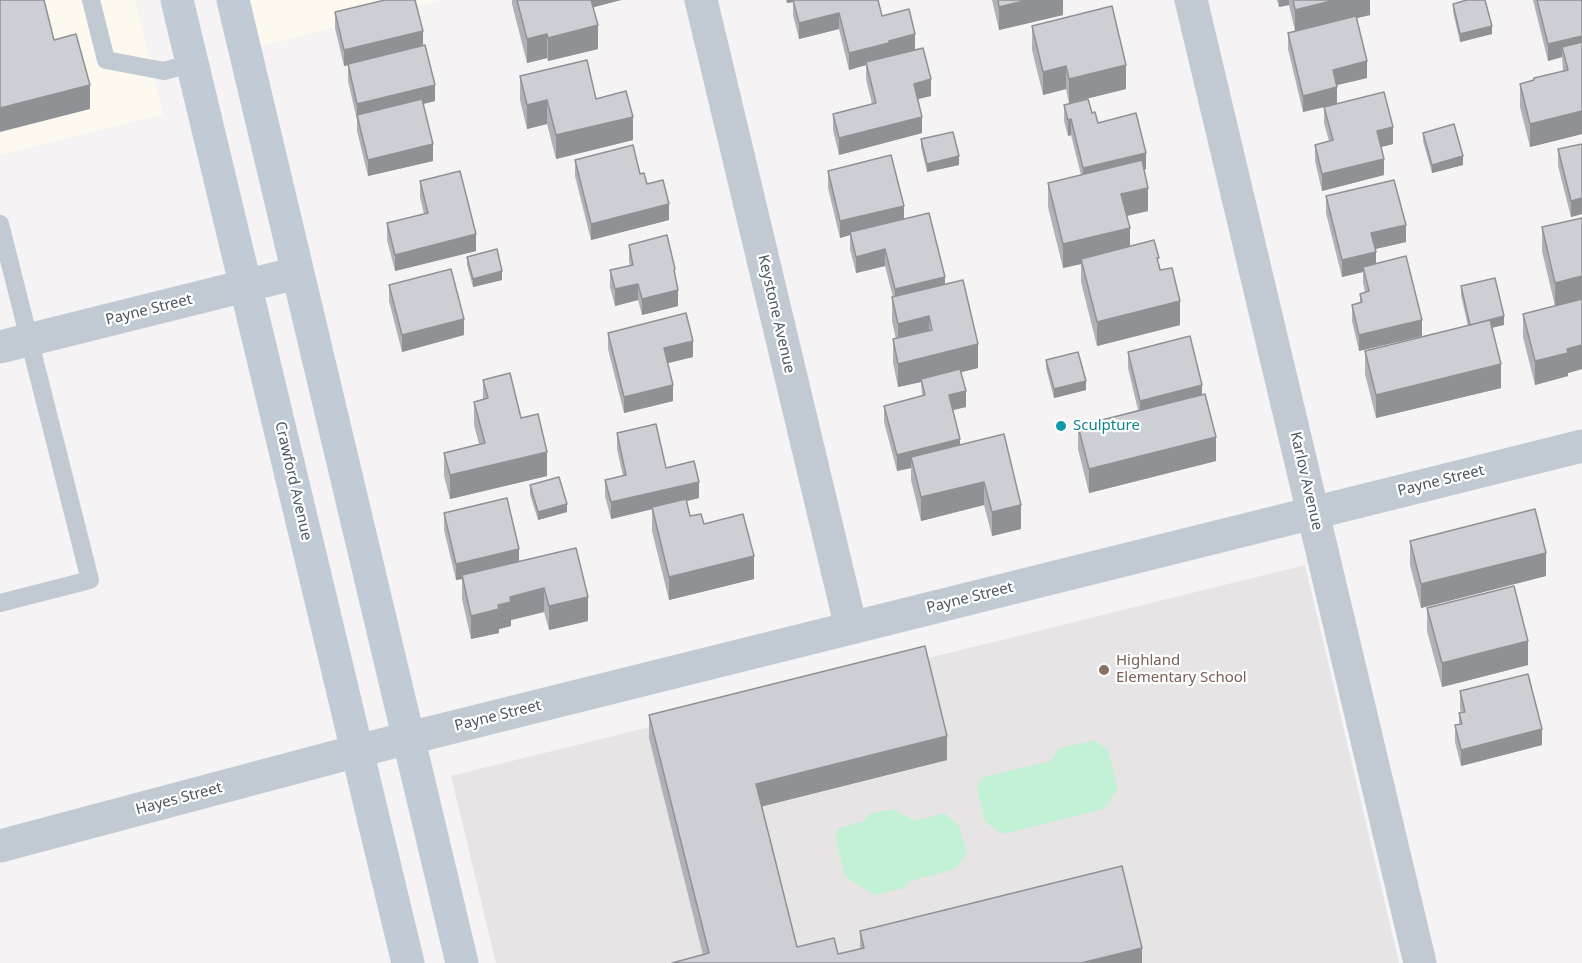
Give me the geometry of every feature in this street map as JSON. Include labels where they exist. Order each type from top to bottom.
[{"type":"main road","name":"Crawford Avenue","points":[[177,0],[408,963]]},
{"type":"main road","points":[[233,0],[462,963]]},
{"type":"street","name":"Keystone Avenue","points":[[701,0],[851,628]]},
{"type":"street","name":"Karlov Avenue","points":[[1191,0],[1420,963]]},
{"type":"street","name":"Payne Street","points":[[15,344],[297,273]]},
{"type":"street","name":"Payne Street","points":[[357,751],[1582,446]]},
{"type":"street","name":"Hayes Street","points":[[0,846],[357,751]]},
{"type":"lane","points":[[91,0],[106,60],[164,71],[192,63]]},
{"type":"lane","points":[[0,224],[15,344],[90,579],[0,603]]},
{"type":"shaded area","points":[[0,0],[135,0],[163,114],[0,155]]},
{"type":"shaded area","points":[[250,0],[442,0],[261,46]]},
{"type":"shaded area","name":"Highland Elementary School","points":[[1305,565],[1399,963],[496,963],[451,776]]},
{"type":"green space","points":[[1094,740],[1108,750],[1118,789],[1103,809],[1003,834],[985,822],[977,788],[983,777],[1051,761],[1058,749]]},
{"type":"green space","points":[[892,809],[916,821],[944,813],[959,826],[967,854],[955,869],[910,881],[904,888],[875,895],[845,877],[835,836],[839,828],[862,822],[870,814]]},
{"type":"building","points":[[0,0],[44,0],[54,40],[76,34],[90,85],[0,108]]},
{"type":"building","points":[[385,0],[415,0],[423,31],[344,50],[335,12]]},
{"type":"building","points":[[517,0],[591,0],[598,25],[548,38],[547,34],[527,39]]},
{"type":"building","points":[[793,0],[878,0],[882,16],[909,9],[915,34],[849,53],[839,13],[799,23]]},
{"type":"building","points":[[998,0],[1028,0],[999,7]]},
{"type":"building","points":[[1293,0],[1335,0],[1295,10]]},
{"type":"building","points":[[1467,0],[1485,0],[1492,26],[1460,34],[1453,4]]},
{"type":"building","points":[[1537,0],[1582,0],[1582,36],[1548,44]]},
{"type":"building","points":[[1112,6],[1126,65],[1069,79],[1066,66],[1043,72],[1032,26]]},
{"type":"building","points":[[1356,16],[1367,61],[1333,70],[1337,87],[1303,96],[1288,33]]},
{"type":"building","points":[[1582,42],[1582,111],[1530,124],[1520,84],[1534,80],[1534,78],[1568,70],[1562,47]]},
{"type":"building","points":[[425,45],[435,85],[357,104],[348,64]]},
{"type":"building","points":[[923,48],[931,79],[914,84],[922,117],[839,138],[833,114],[876,103],[866,62]]},
{"type":"building","points":[[587,60],[596,99],[626,91],[633,117],[556,135],[547,100],[527,105],[520,76]]},
{"type":"building","points":[[1384,92],[1393,127],[1377,131],[1384,159],[1322,174],[1315,145],[1333,140],[1324,107]]},
{"type":"building","points":[[422,99],[433,144],[368,160],[357,115]]},
{"type":"building","points":[[1088,99],[1098,123],[1136,113],[1146,153],[1083,168],[1071,119],[1068,120],[1064,105]]},
{"type":"building","points":[[1454,124],[1463,156],[1432,165],[1423,133]]},
{"type":"building","points":[[953,132],[959,156],[927,164],[921,139]]},
{"type":"building","points":[[1582,144],[1582,198],[1571,201],[1558,149]]},
{"type":"building","points":[[633,145],[640,174],[644,173],[647,184],[663,180],[669,204],[591,224],[575,160]]},
{"type":"building","points":[[891,155],[904,206],[840,221],[828,171]]},
{"type":"building","points":[[1142,160],[1148,188],[1121,194],[1130,228],[1063,244],[1048,183]]},
{"type":"building","points":[[460,171],[476,234],[395,255],[387,223],[428,213],[420,181]]},
{"type":"building","points":[[1394,180],[1406,225],[1371,233],[1376,252],[1342,260],[1326,196]]},
{"type":"building","points":[[929,213],[945,277],[895,289],[885,249],[856,257],[850,232]]},
{"type":"building","points":[[1582,218],[1582,276],[1555,283],[1542,227]]},
{"type":"building","points":[[667,235],[678,290],[642,299],[638,284],[615,289],[610,270],[633,265],[629,245]]},
{"type":"building","points":[[1154,240],[1160,270],[1172,268],[1180,301],[1097,322],[1081,259]]},
{"type":"building","points":[[497,249],[502,271],[473,279],[467,257]]},
{"type":"building","points":[[1406,256],[1422,320],[1359,335],[1352,305],[1362,302],[1360,294],[1369,291],[1363,267]]},
{"type":"building","points":[[451,269],[464,319],[402,335],[389,285]]},
{"type":"building","points":[[1495,278],[1504,316],[1470,325],[1461,286]]},
{"type":"building","points":[[963,280],[978,344],[898,364],[893,339],[932,330],[929,316],[898,324],[892,297]]},
{"type":"building","points":[[1582,299],[1582,345],[1567,349],[1568,353],[1535,361],[1523,314]]},
{"type":"building","points":[[686,313],[693,341],[664,348],[673,385],[624,397],[608,333]]},
{"type":"building","points":[[1490,320],[1501,364],[1376,395],[1365,351]]},
{"type":"building","points":[[1190,336],[1202,385],[1140,401],[1128,352]]},
{"type":"building","points":[[1078,352],[1086,381],[1054,389],[1046,360]]},
{"type":"building","points":[[960,369],[966,391],[949,395],[960,439],[897,455],[884,406],[925,395],[921,379]]},
{"type":"building","points":[[510,373],[521,418],[538,414],[547,452],[450,475],[444,453],[485,443],[474,402],[488,398],[483,380]]},
{"type":"building","points":[[1205,394],[1216,437],[1089,469],[1078,426]]},
{"type":"building","points":[[656,424],[666,468],[694,461],[699,482],[611,502],[605,480],[626,475],[617,433]]},
{"type":"building","points":[[1004,434],[1021,505],[992,512],[984,482],[921,497],[911,457]]},
{"type":"building","points":[[559,477],[567,504],[538,512],[530,485]]},
{"type":"building","points":[[507,498],[519,549],[456,564],[444,513]]},
{"type":"building","points":[[686,499],[690,516],[701,514],[704,524],[743,514],[754,556],[669,577],[652,507]]},
{"type":"building","points":[[1535,509],[1546,553],[1421,584],[1410,541]]},
{"type":"building","points":[[576,548],[588,597],[549,606],[544,588],[510,597],[511,602],[498,605],[499,609],[471,616],[462,575]]},
{"type":"building","points":[[1514,586],[1528,641],[1442,663],[1427,608]]},
{"type":"building","points":[[925,646],[947,736],[756,784],[797,947],[834,938],[838,954],[864,948],[860,931],[1122,866],[1142,948],[1081,963],[672,963],[709,953],[649,715]]},
{"type":"building","points":[[1528,674],[1542,729],[1461,750],[1455,725],[1462,724],[1459,713],[1465,712],[1460,691]]},
{"type":"place","name":"Sculpture","points":[[1061,426]]},
{"type":"place","name":"Highland Elementary School","points":[[1104,670]]}]
